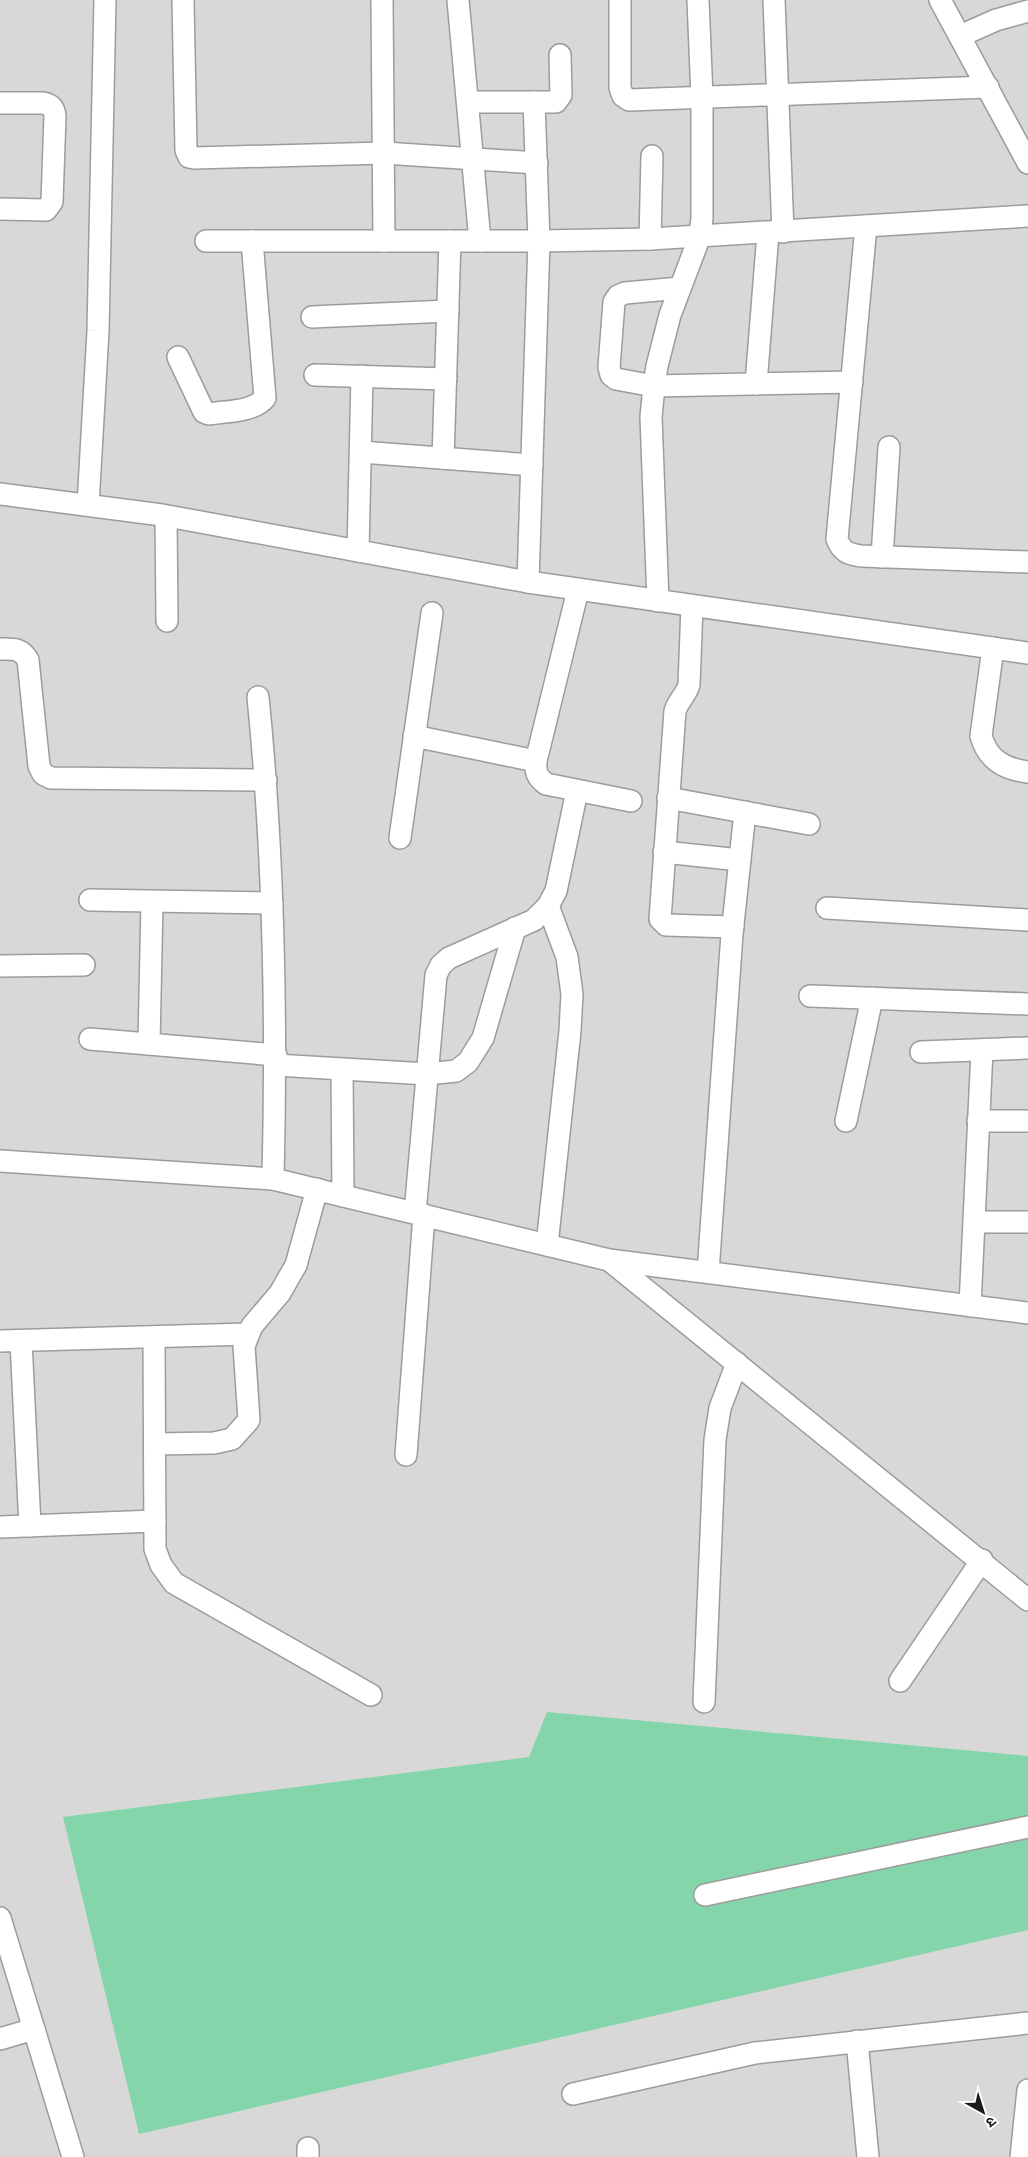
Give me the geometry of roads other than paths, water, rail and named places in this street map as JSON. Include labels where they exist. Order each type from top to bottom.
[{"type":"street","points":[[88,505],[98,331],[105,0]]},
{"type":"street","points":[[183,0],[186,150],[189,156],[194,158],[384,153],[536,164]]},
{"type":"street","points":[[382,0],[384,241]]},
{"type":"street","points":[[458,0],[480,241]]},
{"type":"street","points":[[620,0],[620,88],[622,96],[629,100],[988,86]]},
{"type":"street","points":[[658,601],[651,417],[654,386],[661,349],[680,288],[700,236],[702,218],[702,97],[698,0]]},
{"type":"street","points":[[756,384],[776,232],[777,94],[774,0]]},
{"type":"street","points":[[940,0],[1028,163]]},
{"type":"street","points":[[960,36],[996,20],[1028,11]]},
{"type":"street","points":[[468,102],[556,102],[561,95],[560,55]]},
{"type":"street","points":[[528,582],[539,242],[534,102]]},
{"type":"street","points":[[0,103],[50,104],[54,109],[55,116],[52,202],[50,207],[46,210],[0,210]]},
{"type":"street","points":[[650,239],[652,156]]},
{"type":"street","points":[[206,241],[539,242],[650,239],[1028,216]]},
{"type":"street","points":[[866,226],[837,539],[841,550],[848,554],[882,557],[1028,562]]},
{"type":"street","points":[[178,357],[204,412],[209,414],[252,407],[261,404],[265,398],[252,241]]},
{"type":"street","points":[[443,458],[450,241]]},
{"type":"street","points":[[680,288],[625,293],[618,296],[614,302],[609,367],[611,375],[616,379],[654,386],[852,382]]},
{"type":"street","points":[[312,317],[448,310]]},
{"type":"street","points":[[314,374],[446,379]]},
{"type":"street","points":[[358,551],[362,376]]},
{"type":"street","points":[[882,557],[889,447]]},
{"type":"street","points":[[361,452],[532,465]]},
{"type":"street","points":[[0,494],[166,516],[578,590],[1028,653]]},
{"type":"street","points":[[166,516],[166,621]]},
{"type":"street","points":[[578,590],[535,771],[539,779],[546,784],[631,801]]},
{"type":"street","points":[[692,606],[689,686],[686,694],[678,702],[675,711],[660,919],[662,924],[733,927]]},
{"type":"street","points":[[400,838],[432,613]]},
{"type":"street","points":[[994,648],[981,736],[983,744],[989,754],[1000,765],[1010,770],[1028,772]]},
{"type":"street","points":[[0,649],[15,649],[23,652],[28,660],[39,766],[43,774],[51,778],[266,780]]},
{"type":"street","points":[[258,697],[266,780],[272,903],[276,1060],[273,1179]]},
{"type":"street","points":[[414,736],[536,762]]},
{"type":"street","points":[[406,1455],[427,1074],[436,975],[441,965],[449,958],[534,920],[548,906],[556,891],[577,791]]},
{"type":"street","points":[[668,798],[809,824]]},
{"type":"street","points":[[708,1272],[733,927],[745,812]]},
{"type":"street","points":[[664,852],[740,860]]},
{"type":"street","points":[[90,900],[272,903]]},
{"type":"street","points":[[149,1044],[152,902]]},
{"type":"street","points":[[547,1244],[570,1030],[572,994],[567,957],[548,906]]},
{"type":"street","points":[[827,908],[1028,920]]},
{"type":"street","points":[[90,1039],[149,1044],[342,1069],[427,1074],[456,1071],[468,1062],[483,1038],[515,928]]},
{"type":"street","points":[[0,966],[84,964]]},
{"type":"street","points":[[810,996],[1028,1004]]},
{"type":"street","points":[[846,1121],[872,998]]},
{"type":"street","points":[[921,1052],[1028,1048]]},
{"type":"street","points":[[970,1306],[982,1050]]},
{"type":"street","points":[[342,1069],[343,1196]]},
{"type":"street","points":[[978,1121],[1028,1120]]},
{"type":"street","points":[[0,1161],[273,1179],[609,1260],[1028,1313]]},
{"type":"street","points":[[155,1444],[214,1443],[232,1439],[249,1420],[244,1346],[252,1326],[280,1293],[296,1265],[317,1189]]},
{"type":"street","points":[[974,1222],[1028,1222]]},
{"type":"street","points":[[609,1260],[982,1560],[1028,1600]]},
{"type":"street","points":[[0,1341],[248,1334]]},
{"type":"street","points":[[154,1337],[155,1549],[161,1565],[174,1583],[371,1695]]},
{"type":"street","points":[[21,1341],[30,1526]]},
{"type":"street","points":[[704,1702],[715,1440],[720,1408],[737,1363]]},
{"type":"street","points":[[0,1527],[155,1521]]},
{"type":"street","points":[[900,1682],[982,1560]]},
{"type":"street","points":[[705,1895],[1028,1827]]},
{"type":"street","points":[[0,1918],[73,2157]]},
{"type":"street","points":[[573,2094],[755,2053],[1028,2023]]},
{"type":"street","points":[[0,2039],[34,2029]]},
{"type":"street","points":[[857,2041],[868,2157]]},
{"type":"street","points":[[1022,2157],[1028,2090]]}]
